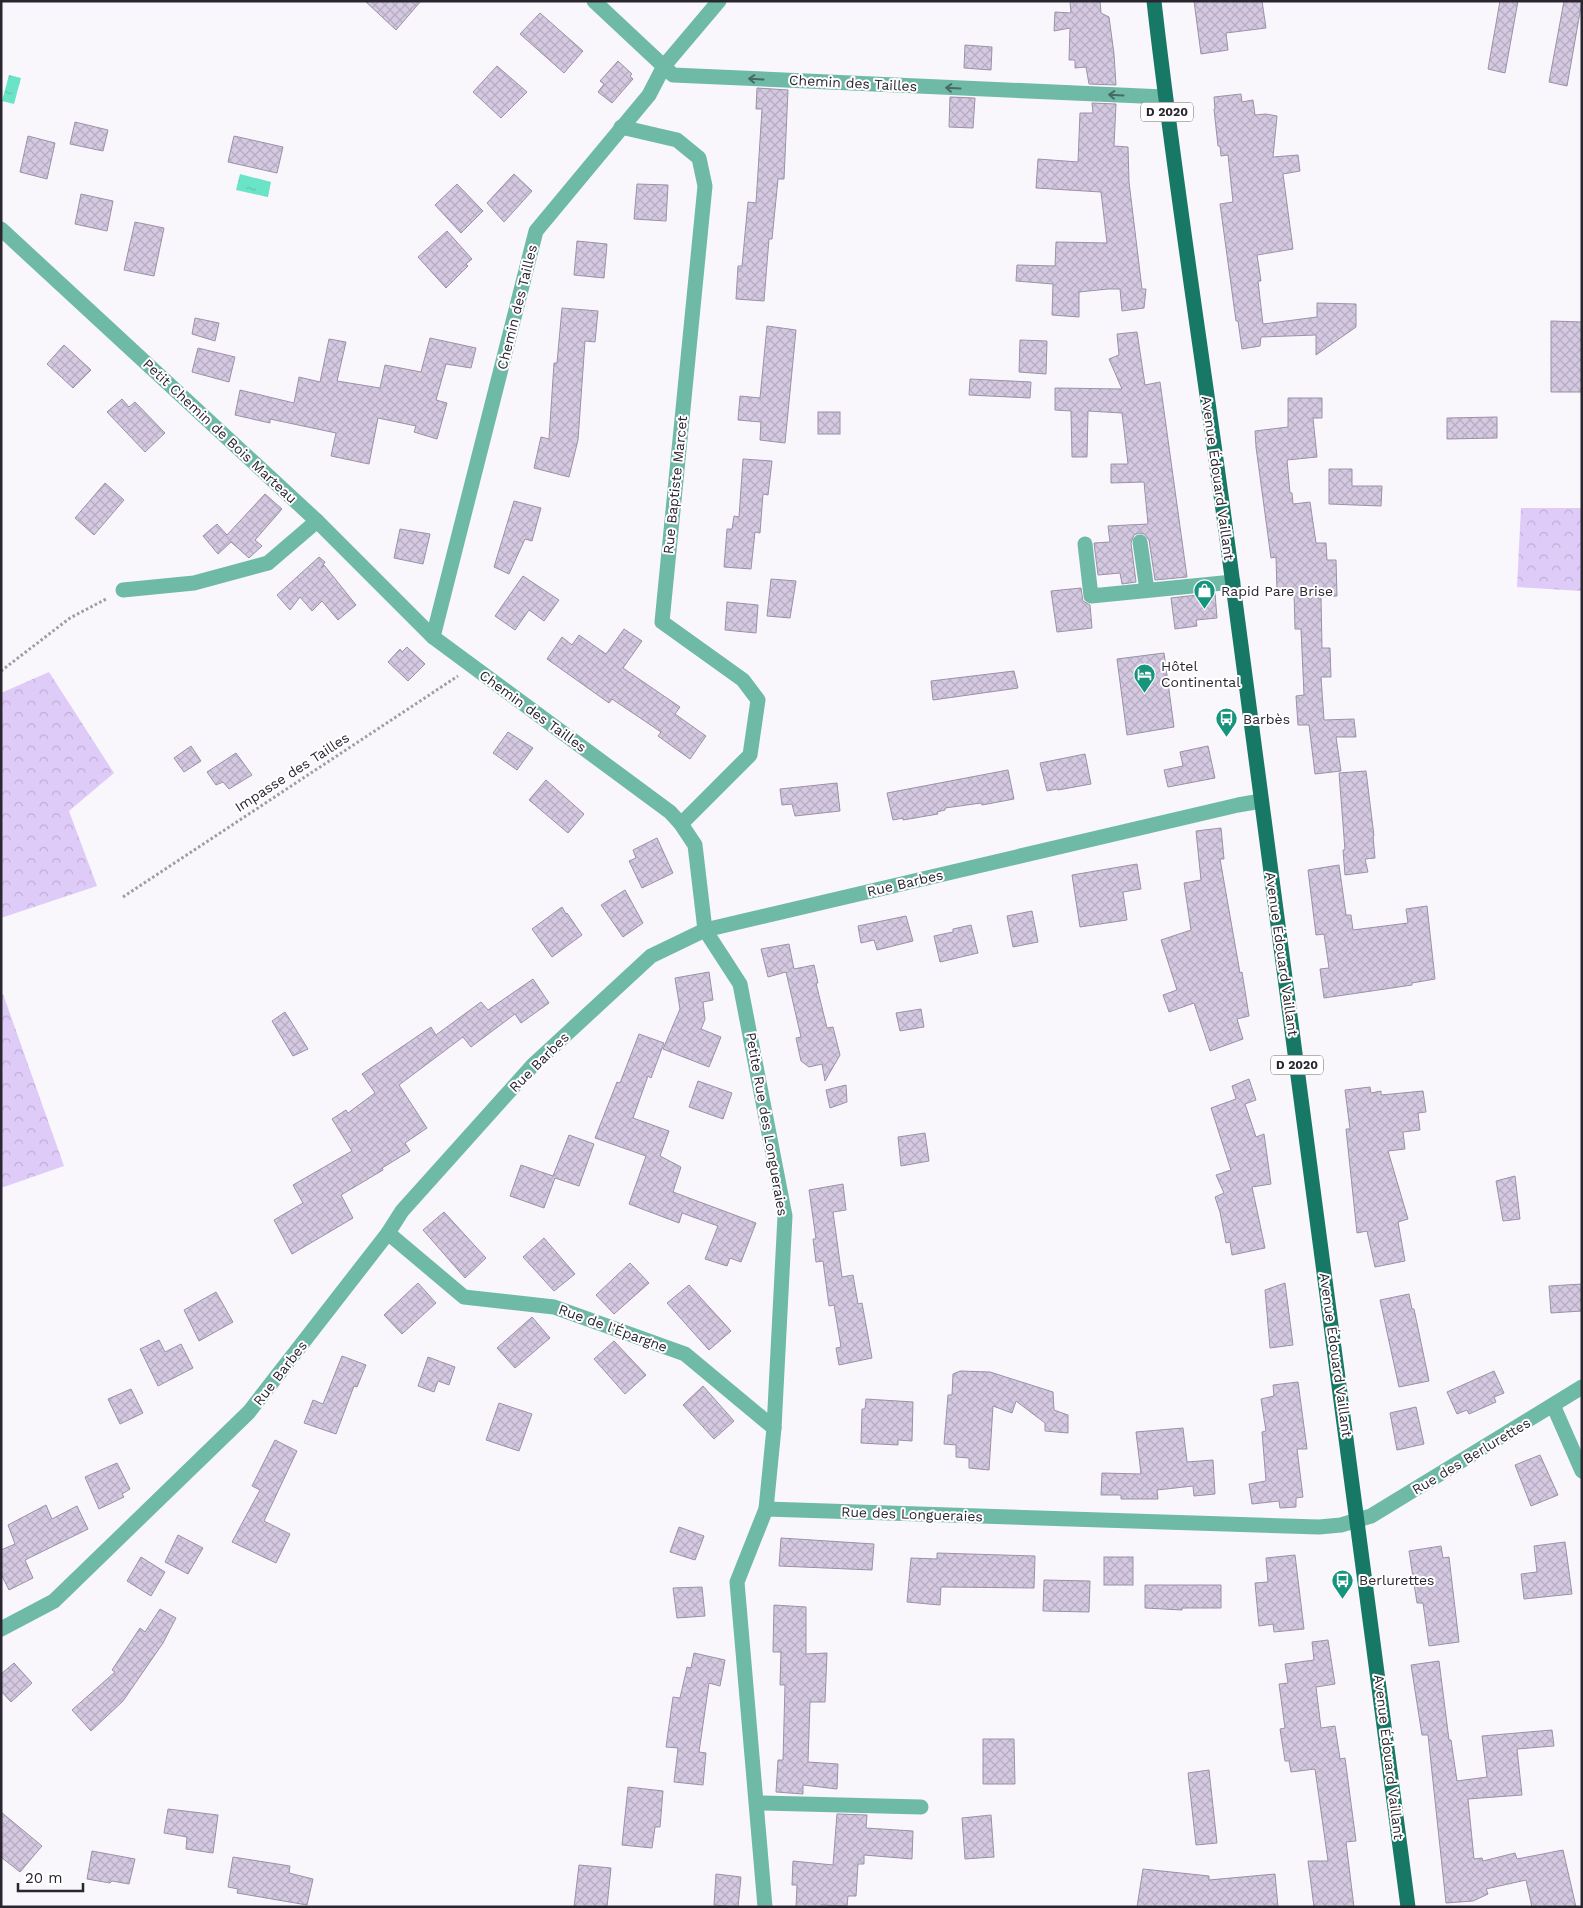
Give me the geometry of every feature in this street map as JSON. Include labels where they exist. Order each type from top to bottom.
[{"type":"main road","name":"Avenue Édouard Vaillant","points":[[1154,1],[1164,98],[1233,582],[1408,1907]]},
{"type":"street","points":[[594,1],[664,66],[719,1]]},
{"type":"street","name":"Chemin des Tailles","points":[[705,930],[695,845],[681,824],[670,812],[433,637],[536,231],[649,95],[664,66],[673,75],[1164,98]]},
{"type":"street","name":"Rue Baptiste Marcet","points":[[621,127],[677,140],[699,158],[705,186],[662,622],[743,680],[758,700],[750,755],[681,824]]},
{"type":"street","name":"Petit Chemin de Bois Marteau","points":[[1,229],[317,521],[433,637]]},
{"type":"street","points":[[122,590],[194,583],[268,563],[317,521]]},
{"type":"street","points":[[1140,542],[1147,590]]},
{"type":"street","points":[[1085,544],[1091,596],[1233,582]]},
{"type":"street","name":"Rue Barbes","points":[[1,1629],[54,1600],[250,1412],[388,1233],[402,1210],[533,1065],[651,956],[705,930],[1261,801]]},
{"type":"street","name":"Petite Rue des Longueraies","points":[[705,930],[740,984],[785,1216],[774,1428],[766,1509]]},
{"type":"street","name":"Rue de l'Épargne","points":[[388,1233],[464,1296],[554,1307],[685,1354],[774,1428]]},
{"type":"street","name":"Rue des Berlurettes","points":[[1358,1521],[1371,1516],[1582,1387]]},
{"type":"street","points":[[1554,1405],[1582,1471]]},
{"type":"street","points":[[765,1907],[758,1803],[737,1582],[766,1509]]},
{"type":"street","name":"Rue des Longueraies","points":[[766,1509],[1319,1527],[1358,1521]]},
{"type":"street","points":[[758,1803],[921,1807]]},
{"type":"path","points":[[1,671],[70,618],[122,590]]},
{"type":"path","name":"Impasse des Tailles","points":[[123,897],[473,666]]},
{"type":"green space","points":[[1521,508],[1582,508],[1582,591],[1517,587]]},
{"type":"green space","points":[[49,672],[114,773],[69,811],[97,886],[1,918],[1,693]]},
{"type":"green space","points":[[3,994],[64,1166],[1,1188],[1,995]]},
{"type":"water","points":[[9,75],[21,78],[14,104],[2,101]]},
{"type":"water","points":[[240,174],[271,182],[268,197],[236,190]]},
{"type":"building","points":[[365,1],[421,1],[396,30]]},
{"type":"building","points":[[1070,1],[1100,1],[1101,13],[1109,17],[1116,85],[1089,84],[1086,67],[1075,68],[1075,60],[1069,60],[1070,28],[1054,31],[1055,12],[1071,13]]},
{"type":"building","points":[[1194,1],[1262,1],[1266,28],[1226,33],[1228,50],[1201,54]]},
{"type":"building","points":[[1500,1],[1518,1],[1505,73],[1488,69]]},
{"type":"building","points":[[1564,1],[1582,1],[1567,86],[1549,82]]},
{"type":"building","points":[[540,13],[583,51],[564,73],[520,34]]},
{"type":"building","points":[[965,45],[992,47],[991,70],[964,68]]},
{"type":"building","points":[[618,61],[632,74],[630,76],[633,79],[612,103],[598,92],[604,84],[600,81]]},
{"type":"building","points":[[497,66],[527,92],[501,118],[473,92]]},
{"type":"building","points":[[757,88],[788,90],[784,179],[778,179],[772,239],[769,239],[764,301],[736,299],[738,266],[742,266],[748,202],[756,203],[762,109],[756,109]]},
{"type":"building","points":[[1241,94],[1242,102],[1253,100],[1255,115],[1277,116],[1273,157],[1298,155],[1300,171],[1283,174],[1293,249],[1257,255],[1261,281],[1258,281],[1263,324],[1317,317],[1317,303],[1356,304],[1356,327],[1316,355],[1316,335],[1261,337],[1260,346],[1242,349],[1238,321],[1236,321],[1220,204],[1233,202],[1228,155],[1221,156],[1214,109],[1214,97]]},
{"type":"building","points":[[950,97],[975,98],[973,128],[949,127]]},
{"type":"building","points":[[1092,103],[1116,104],[1114,146],[1128,147],[1129,182],[1142,289],[1146,289],[1144,308],[1122,311],[1120,289],[1108,289],[1079,292],[1079,317],[1052,315],[1053,284],[1016,281],[1017,265],[1055,266],[1056,242],[1107,243],[1101,192],[1036,188],[1038,159],[1078,162],[1080,113],[1093,113]]},
{"type":"building","points":[[75,122],[108,130],[103,151],[70,144]]},
{"type":"building","points":[[28,136],[55,143],[47,179],[20,172]]},
{"type":"building","points":[[234,136],[283,147],[277,173],[228,162]]},
{"type":"building","points":[[514,174],[532,191],[504,222],[487,203]]},
{"type":"building","points":[[457,184],[483,211],[461,233],[435,205]]},
{"type":"building","points":[[637,184],[668,185],[666,221],[634,219]]},
{"type":"building","points":[[81,194],[113,201],[107,231],[75,224]]},
{"type":"building","points":[[135,222],[164,228],[154,276],[124,270]]},
{"type":"building","points":[[447,231],[472,259],[466,264],[468,266],[446,288],[418,257]]},
{"type":"building","points":[[577,241],[607,244],[604,278],[574,275]]},
{"type":"building","points":[[562,308],[598,311],[595,342],[585,341],[578,440],[569,477],[534,468],[541,437],[549,439],[554,363],[557,363]]},
{"type":"building","points":[[195,318],[219,323],[215,341],[192,334]]},
{"type":"building","points":[[1551,321],[1582,322],[1582,392],[1551,392]]},
{"type":"building","points":[[767,326],[796,330],[785,443],[760,440],[761,422],[738,420],[740,396],[760,398]]},
{"type":"building","points":[[1137,332],[1145,385],[1160,382],[1187,577],[1155,580],[1149,540],[1144,534],[1139,533],[1134,535],[1131,543],[1136,582],[1122,584],[1120,573],[1098,575],[1094,543],[1110,542],[1108,526],[1148,524],[1144,482],[1111,483],[1111,464],[1128,464],[1122,413],[1088,411],[1087,457],[1072,457],[1071,411],[1055,410],[1055,388],[1122,389],[1109,359],[1119,355],[1117,334]]},
{"type":"building","points":[[430,338],[476,348],[471,368],[446,364],[436,400],[447,403],[437,439],[414,432],[416,426],[378,418],[369,464],[331,456],[336,433],[270,419],[270,423],[235,415],[240,390],[294,403],[299,377],[320,382],[329,339],[346,342],[337,381],[380,388],[385,365],[421,372]]},
{"type":"building","points":[[1020,340],[1047,341],[1046,374],[1019,372]]},
{"type":"building","points":[[64,345],[91,370],[73,388],[47,364]]},
{"type":"building","points":[[198,348],[235,357],[229,382],[192,372]]},
{"type":"building","points":[[970,379],[1031,382],[1030,398],[969,395]]},
{"type":"building","points":[[1288,398],[1322,398],[1322,418],[1313,418],[1317,457],[1287,460],[1290,493],[1292,493],[1293,504],[1310,502],[1316,543],[1326,543],[1327,560],[1336,560],[1337,596],[1321,597],[1322,648],[1330,648],[1331,677],[1321,677],[1324,720],[1354,719],[1356,737],[1336,737],[1341,771],[1315,774],[1309,725],[1298,725],[1296,696],[1304,695],[1301,629],[1295,629],[1294,591],[1277,591],[1276,557],[1271,558],[1256,447],[1255,431],[1288,427]]},
{"type":"building","points":[[122,399],[129,407],[135,402],[165,433],[145,452],[107,412]]},
{"type":"building","points":[[818,412],[840,412],[840,434],[818,434]]},
{"type":"building","points":[[1497,417],[1497,438],[1447,439],[1447,418]]},
{"type":"building","points":[[743,459],[772,461],[768,495],[763,494],[760,533],[755,532],[751,569],[724,567],[727,529],[732,529],[734,516],[739,517]]},
{"type":"building","points":[[1329,469],[1352,469],[1352,486],[1382,486],[1381,506],[1329,504]]},
{"type":"building","points":[[105,483],[124,500],[94,535],[75,518]]},
{"type":"building","points":[[265,494],[282,509],[255,540],[262,546],[249,558],[231,542],[218,554],[203,536],[217,524],[227,535]]},
{"type":"building","points":[[514,501],[541,508],[532,541],[525,539],[509,574],[494,567]]},
{"type":"building","points":[[400,529],[430,534],[423,564],[394,558]]},
{"type":"building","points":[[319,557],[325,562],[321,568],[324,565],[356,605],[338,620],[322,601],[312,611],[300,597],[290,610],[277,595]]},
{"type":"building","points":[[523,576],[559,600],[544,621],[529,610],[515,630],[495,616]]},
{"type":"building","points":[[771,579],[796,581],[790,618],[767,616]]},
{"type":"building","points":[[1081,588],[1083,601],[1090,605],[1092,628],[1057,632],[1051,591]]},
{"type":"building","points":[[1215,593],[1217,618],[1196,620],[1197,626],[1175,629],[1171,598]]},
{"type":"building","points":[[727,602],[758,605],[756,633],[725,630]]},
{"type":"building","points":[[624,629],[642,641],[623,668],[680,707],[675,714],[706,736],[690,759],[658,736],[661,732],[612,699],[609,703],[547,659],[562,637],[572,645],[579,635],[606,654]]},
{"type":"building","points":[[407,647],[425,664],[408,681],[388,662],[400,649],[402,652]]},
{"type":"building","name":"Hôtel Continental","points":[[1164,653],[1174,727],[1127,735],[1117,659]]},
{"type":"building","points":[[1014,671],[1018,688],[933,700],[931,681]]},
{"type":"building","points":[[508,732],[533,748],[517,770],[493,753]]},
{"type":"building","points":[[191,746],[201,761],[184,772],[174,758]]},
{"type":"building","points":[[1208,746],[1215,778],[1168,787],[1164,770],[1183,766],[1180,752]]},
{"type":"building","points":[[236,753],[252,775],[229,789],[223,782],[216,785],[207,772]]},
{"type":"building","points":[[1085,754],[1091,784],[1047,791],[1040,763]]},
{"type":"building","points":[[1008,770],[1014,799],[982,805],[981,803],[945,808],[945,810],[937,812],[938,814],[893,820],[887,793]]},
{"type":"building","points":[[1366,771],[1375,858],[1365,859],[1368,872],[1345,875],[1339,773]]},
{"type":"building","points":[[546,780],[584,814],[568,833],[529,800]]},
{"type":"building","points":[[837,783],[840,811],[795,816],[792,804],[782,805],[780,789]]},
{"type":"building","points":[[1221,828],[1224,859],[1220,859],[1249,1016],[1237,1019],[1243,1039],[1210,1051],[1194,1003],[1169,1012],[1163,995],[1177,990],[1161,940],[1191,930],[1184,883],[1201,880],[1196,831]]},
{"type":"building","points":[[657,838],[673,873],[642,888],[629,861],[636,858],[633,850]]},
{"type":"building","points":[[1137,864],[1141,889],[1123,892],[1127,920],[1080,927],[1072,875]]},
{"type":"building","points":[[1339,865],[1346,915],[1351,915],[1353,930],[1408,923],[1406,909],[1427,906],[1435,979],[1412,983],[1412,985],[1324,998],[1320,969],[1329,968],[1324,934],[1316,935],[1308,870]]},
{"type":"building","points":[[625,890],[643,923],[623,937],[601,905]]},
{"type":"building","points":[[562,907],[582,935],[552,957],[532,929]]},
{"type":"building","points":[[1032,911],[1038,942],[1013,947],[1007,916]]},
{"type":"building","points":[[906,916],[913,941],[877,950],[874,940],[861,943],[858,926]]},
{"type":"building","points":[[971,925],[978,953],[940,962],[934,936],[953,932],[953,929]]},
{"type":"building","points":[[789,944],[794,969],[814,965],[818,983],[816,983],[827,1028],[833,1027],[840,1055],[825,1081],[822,1064],[809,1067],[801,1061],[796,1038],[801,1037],[786,972],[768,977],[761,949]]},
{"type":"building","points":[[709,972],[713,1000],[703,1002],[705,1019],[701,1029],[721,1037],[709,1067],[663,1049],[680,1009],[675,978]]},
{"type":"building","points":[[533,979],[549,1003],[521,1023],[515,1014],[471,1047],[463,1037],[399,1085],[427,1128],[405,1143],[410,1151],[382,1168],[383,1170],[341,1195],[353,1218],[292,1254],[274,1220],[303,1203],[293,1185],[352,1151],[332,1119],[346,1110],[348,1113],[375,1093],[362,1074],[431,1027],[436,1035],[481,1002],[488,1010]]},
{"type":"building","points":[[921,1009],[924,1027],[900,1031],[896,1013]]},
{"type":"building","points":[[285,1012],[308,1049],[293,1056],[272,1021]]},
{"type":"building","points":[[639,1034],[664,1043],[651,1078],[648,1076],[633,1118],[669,1131],[660,1156],[681,1167],[673,1192],[756,1223],[741,1262],[730,1258],[727,1266],[705,1259],[718,1226],[682,1213],[679,1223],[629,1204],[646,1156],[595,1138],[617,1082],[620,1083]]},
{"type":"building","points":[[1249,1079],[1256,1100],[1245,1104],[1256,1137],[1264,1134],[1271,1184],[1252,1187],[1265,1248],[1232,1255],[1230,1242],[1226,1243],[1215,1197],[1224,1193],[1216,1175],[1231,1170],[1211,1108],[1236,1099],[1232,1086]]},
{"type":"building","points":[[698,1081],[732,1093],[723,1119],[689,1107]]},
{"type":"building","points":[[846,1085],[847,1102],[830,1108],[826,1090]]},
{"type":"building","points":[[1370,1087],[1371,1093],[1381,1091],[1381,1095],[1423,1091],[1426,1112],[1418,1113],[1420,1130],[1403,1132],[1405,1149],[1388,1151],[1408,1219],[1398,1222],[1405,1261],[1375,1267],[1367,1231],[1357,1233],[1346,1129],[1350,1129],[1345,1090]]},
{"type":"building","points":[[925,1133],[929,1161],[901,1166],[898,1137]]},
{"type":"building","points":[[569,1135],[594,1144],[579,1186],[555,1178],[544,1208],[510,1196],[521,1165],[553,1176]]},
{"type":"building","points":[[1515,1176],[1520,1219],[1503,1221],[1496,1181]]},
{"type":"building","points":[[843,1184],[846,1210],[833,1212],[842,1277],[853,1275],[858,1304],[862,1303],[872,1358],[839,1365],[836,1348],[841,1347],[834,1305],[829,1306],[823,1261],[816,1262],[813,1239],[816,1239],[809,1190]]},
{"type":"building","points":[[444,1212],[486,1258],[465,1278],[423,1230]]},
{"type":"building","points":[[544,1238],[575,1274],[554,1291],[523,1257]]},
{"type":"building","points":[[630,1263],[649,1283],[614,1314],[596,1295]]},
{"type":"building","points":[[418,1283],[436,1303],[402,1334],[384,1315]]},
{"type":"building","points":[[1285,1283],[1293,1345],[1270,1348],[1265,1290]]},
{"type":"building","points":[[1582,1284],[1582,1311],[1551,1313],[1549,1286]]},
{"type":"building","points":[[689,1285],[731,1331],[709,1350],[667,1303]]},
{"type":"building","points":[[216,1292],[233,1322],[199,1341],[184,1310]]},
{"type":"building","points":[[1409,1294],[1412,1309],[1414,1309],[1429,1381],[1399,1387],[1380,1300]]},
{"type":"building","points":[[532,1317],[550,1338],[515,1368],[497,1348]]},
{"type":"building","points":[[159,1340],[165,1352],[181,1344],[193,1368],[158,1386],[140,1349]]},
{"type":"building","points":[[614,1341],[646,1375],[625,1394],[594,1359]]},
{"type":"building","points":[[342,1356],[366,1365],[357,1387],[354,1386],[336,1434],[304,1423],[313,1400],[323,1404]]},
{"type":"building","points":[[428,1357],[455,1367],[449,1385],[438,1381],[434,1392],[418,1386]]},
{"type":"building","points":[[960,1371],[990,1372],[1053,1392],[1054,1410],[1068,1415],[1068,1433],[1045,1431],[1045,1423],[1016,1401],[1012,1413],[993,1406],[989,1470],[969,1468],[969,1458],[956,1457],[956,1445],[944,1444],[948,1395],[952,1395],[953,1374]]},
{"type":"building","points":[[1494,1371],[1504,1393],[1494,1397],[1496,1402],[1469,1414],[1467,1410],[1457,1414],[1447,1392]]},
{"type":"building","points":[[1298,1382],[1307,1449],[1297,1449],[1303,1497],[1296,1498],[1296,1507],[1280,1508],[1279,1501],[1252,1504],[1249,1484],[1266,1481],[1262,1432],[1266,1431],[1261,1399],[1274,1396],[1273,1385]]},
{"type":"building","points":[[703,1386],[734,1421],[714,1439],[683,1405]]},
{"type":"building","points":[[131,1389],[143,1413],[120,1424],[108,1399]]},
{"type":"building","points":[[866,1399],[913,1402],[912,1441],[898,1440],[898,1445],[861,1443],[862,1409],[865,1409]]},
{"type":"building","points":[[499,1403],[532,1414],[519,1451],[486,1440]]},
{"type":"building","points":[[1416,1407],[1424,1444],[1397,1450],[1390,1413]]},
{"type":"building","points":[[1183,1428],[1187,1462],[1213,1460],[1215,1494],[1194,1496],[1193,1486],[1157,1490],[1158,1499],[1121,1499],[1121,1495],[1101,1495],[1102,1473],[1141,1474],[1136,1432]]},
{"type":"building","points":[[275,1440],[297,1451],[264,1521],[290,1534],[276,1563],[232,1542],[260,1490],[252,1486]]},
{"type":"building","points":[[1540,1455],[1558,1495],[1531,1506],[1515,1465]]},
{"type":"building","points":[[117,1463],[130,1489],[122,1494],[124,1497],[99,1509],[85,1477]]},
{"type":"building","points":[[46,1505],[52,1519],[77,1506],[88,1529],[25,1560],[33,1578],[9,1590],[1,1574],[1,1550],[15,1544],[8,1525]]},
{"type":"building","points":[[679,1527],[704,1536],[695,1560],[670,1552]]},
{"type":"building","points":[[178,1535],[203,1548],[188,1574],[165,1562]]},
{"type":"building","points":[[781,1538],[874,1544],[872,1570],[779,1566]]},
{"type":"building","points":[[1565,1542],[1572,1594],[1524,1599],[1521,1574],[1537,1572],[1534,1546]]},
{"type":"building","points":[[1441,1546],[1443,1558],[1449,1557],[1459,1642],[1429,1646],[1423,1603],[1417,1603],[1409,1551]]},
{"type":"building","points":[[937,1553],[1035,1556],[1034,1588],[941,1587],[940,1605],[907,1602],[911,1558],[937,1559]]},
{"type":"building","points":[[1295,1555],[1304,1629],[1274,1632],[1273,1624],[1259,1626],[1255,1583],[1268,1582],[1266,1558]]},
{"type":"building","points":[[141,1557],[165,1572],[151,1596],[127,1581]]},
{"type":"building","points":[[1104,1557],[1133,1557],[1133,1585],[1104,1585]]},
{"type":"building","points":[[1044,1580],[1090,1581],[1089,1612],[1043,1611]]},
{"type":"building","points":[[1145,1585],[1221,1585],[1221,1608],[1182,1608],[1182,1610],[1145,1608]]},
{"type":"building","points":[[702,1587],[705,1616],[677,1618],[673,1588]]},
{"type":"building","points":[[774,1605],[806,1607],[806,1654],[827,1653],[825,1702],[810,1702],[808,1762],[838,1764],[837,1789],[803,1785],[803,1794],[776,1792],[778,1760],[783,1760],[785,1685],[780,1685],[781,1652],[773,1652]]},
{"type":"building","points":[[160,1609],[176,1618],[163,1643],[123,1701],[91,1731],[72,1710],[115,1672],[112,1670],[140,1628],[145,1632]]},
{"type":"building","points":[[1328,1640],[1335,1684],[1316,1687],[1321,1728],[1335,1726],[1340,1759],[1345,1758],[1356,1841],[1346,1842],[1354,1907],[1314,1907],[1308,1861],[1328,1861],[1315,1769],[1291,1772],[1289,1761],[1285,1761],[1280,1729],[1285,1728],[1279,1684],[1288,1683],[1285,1664],[1314,1660],[1312,1642]]},
{"type":"building","points":[[694,1653],[725,1660],[720,1686],[709,1683],[699,1752],[706,1753],[703,1785],[674,1782],[678,1748],[666,1747],[673,1697],[680,1698],[687,1667],[691,1668]]},
{"type":"building","points":[[1439,1661],[1449,1740],[1451,1740],[1457,1781],[1487,1777],[1482,1736],[1552,1730],[1554,1746],[1517,1749],[1522,1795],[1468,1799],[1474,1859],[1482,1858],[1483,1861],[1515,1853],[1517,1859],[1563,1850],[1576,1907],[1532,1907],[1526,1880],[1486,1889],[1488,1894],[1473,1901],[1446,1903],[1428,1735],[1422,1735],[1411,1665]]},
{"type":"building","points":[[14,1663],[32,1683],[11,1702],[1,1691],[1,1674]]},
{"type":"building","points":[[983,1739],[1014,1739],[1015,1784],[983,1784]]},
{"type":"building","points":[[1209,1770],[1217,1843],[1196,1845],[1188,1773]]},
{"type":"building","points":[[628,1787],[663,1791],[660,1827],[655,1827],[652,1848],[622,1845]]},
{"type":"building","points":[[168,1809],[218,1815],[213,1853],[186,1849],[187,1837],[164,1833]]},
{"type":"building","points":[[1,1812],[42,1846],[20,1872],[1,1857]]},
{"type":"building","points":[[837,1814],[867,1815],[866,1828],[913,1831],[912,1859],[864,1855],[864,1864],[858,1864],[856,1896],[848,1896],[847,1906],[821,1905],[821,1907],[796,1907],[797,1885],[792,1885],[793,1861],[833,1865]]},
{"type":"building","points":[[991,1815],[994,1857],[965,1859],[962,1818]]},
{"type":"building","points":[[92,1851],[135,1859],[129,1884],[87,1879]]},
{"type":"building","points":[[233,1857],[290,1866],[289,1873],[313,1879],[307,1905],[237,1893],[238,1889],[228,1887]]},
{"type":"building","points":[[579,1865],[611,1868],[607,1907],[574,1907]]},
{"type":"building","points":[[1143,1869],[1209,1876],[1209,1880],[1275,1874],[1278,1907],[1137,1907]]},
{"type":"building","points":[[716,1874],[741,1877],[738,1907],[714,1905]]},
{"type":"place","name":"Rapid Pare Brise","points":[[1205,610]]},
{"type":"place","name":"Hôtel Continental","points":[[1145,693]]},
{"type":"place","name":"Barbès","points":[[1227,738]]},
{"type":"place","name":"Berlurettes","points":[[1343,1599]]}]
